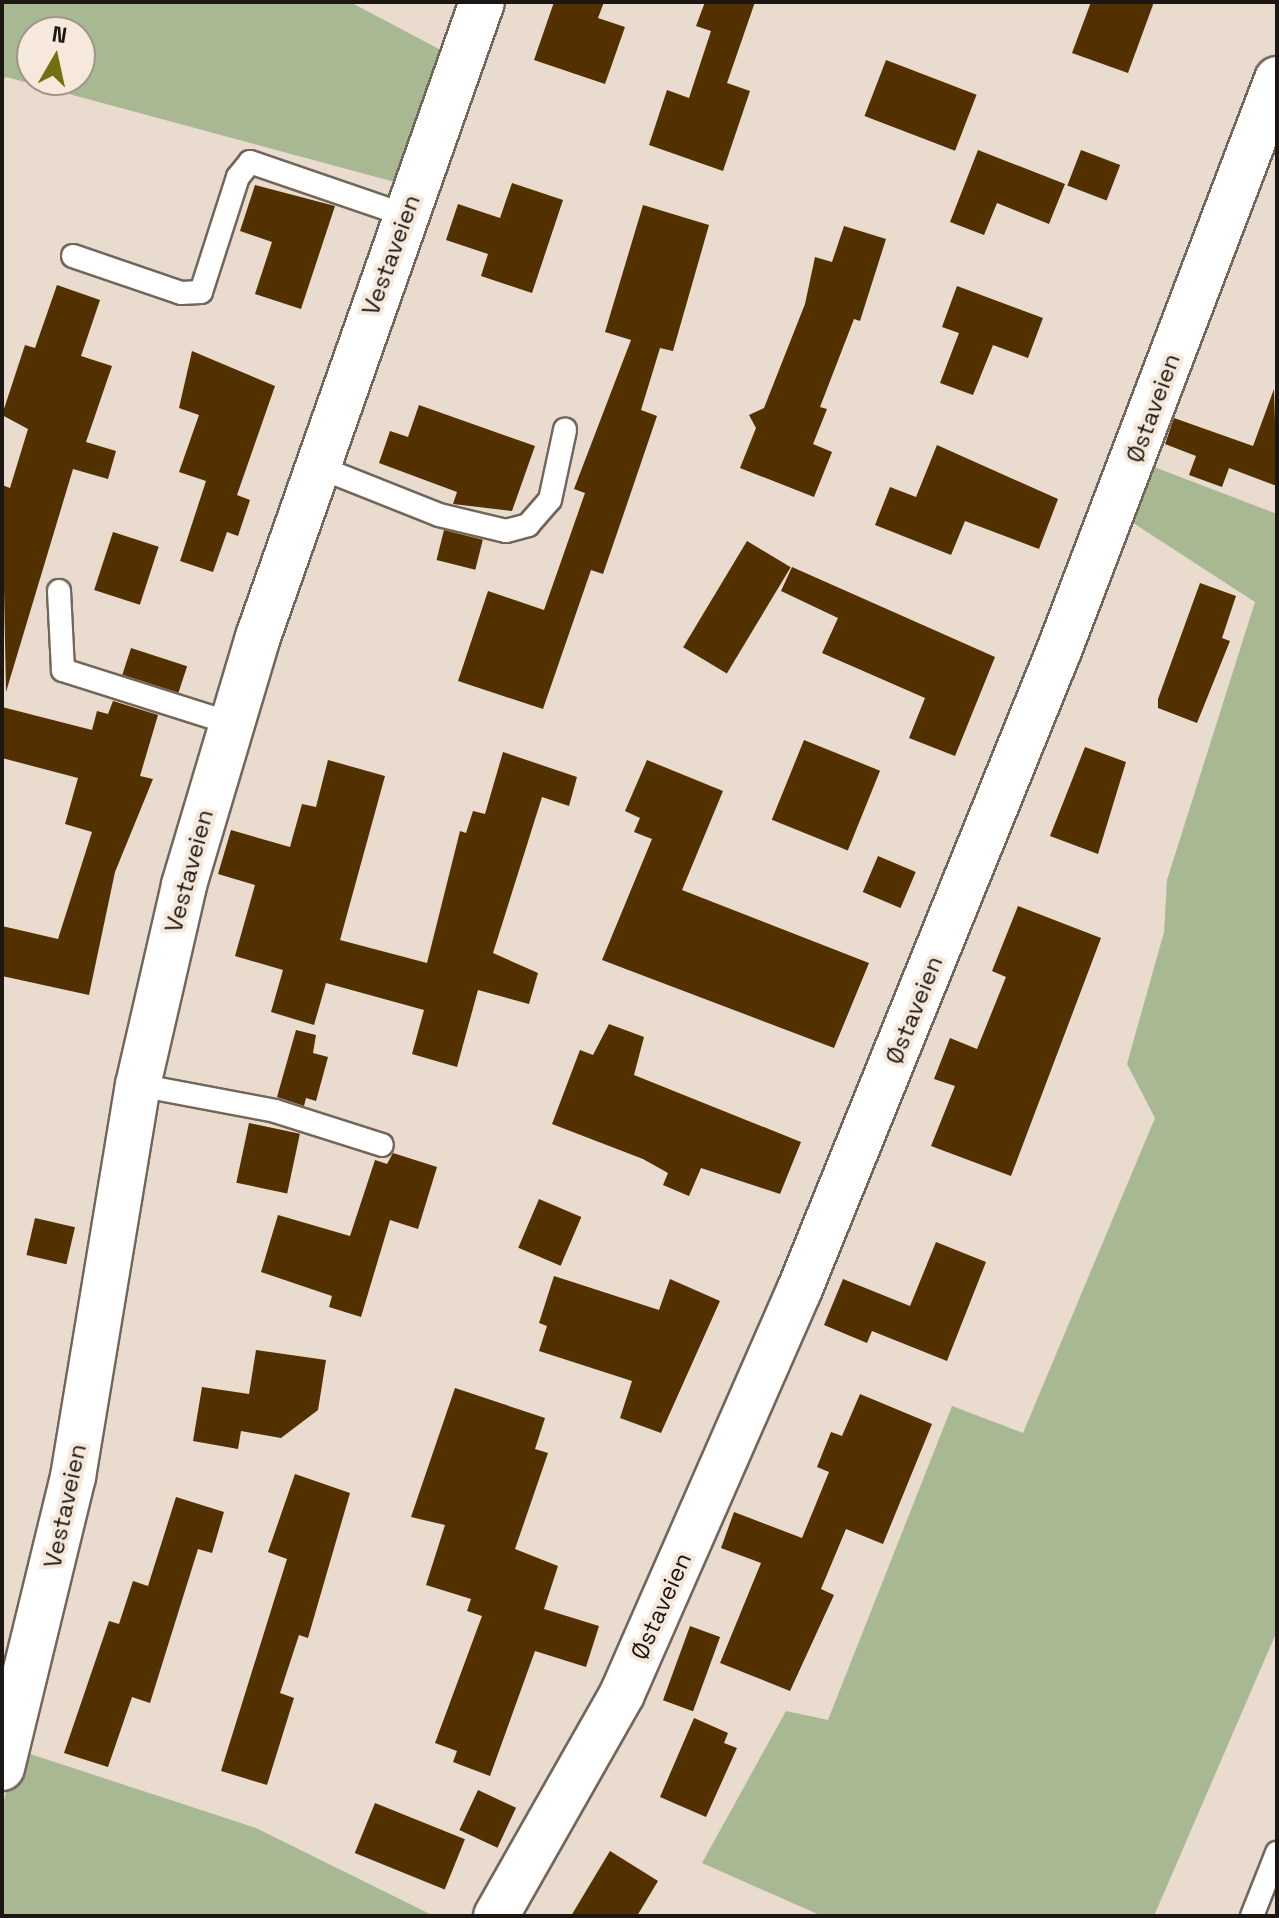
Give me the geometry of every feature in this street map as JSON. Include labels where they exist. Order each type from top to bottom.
[{"type":"street","name":"Vestaveien","points":[[2,1768],[73,1477],[138,1085],[230,723],[316,466],[482,2]]},
{"type":"street","name":"Østaveien","points":[[496,1916],[622,1694],[799,1291],[1122,492],[1277,79]]},
{"type":"lane","points":[[73,256],[181,293],[201,292],[238,177],[250,162],[405,215]]},
{"type":"lane","points":[[316,466],[439,515],[506,531],[528,525],[550,500],[565,430]]},
{"type":"lane","points":[[59,591],[63,670],[230,723]]},
{"type":"lane","points":[[138,1085],[275,1111],[382,1145]]},
{"type":"lane","points":[[1252,1916],[1277,1853]]},
{"type":"green space","points":[[2,2],[350,2],[456,58],[402,184],[76,96],[96,96],[96,16],[16,16],[16,80],[6,77],[2,81]]},
{"type":"green space","points":[[1149,465],[1277,514],[1277,1631],[1154,1916],[822,1916],[702,1863],[786,1711],[828,1720],[952,1406],[1023,1433],[1155,1118],[1127,1064],[1164,932],[1167,880],[1255,602],[1127,519]]},
{"type":"green space","points":[[18,1750],[256,1828],[434,1916],[2,1916],[2,1807]]},
{"type":"building","points":[[554,2],[604,2],[598,18],[625,27],[605,84],[534,60]]},
{"type":"building","points":[[705,2],[755,2],[727,83],[750,91],[723,171],[649,145],[667,90],[689,98],[711,31],[696,26]]},
{"type":"building","points":[[1091,2],[1154,2],[1128,73],[1072,53]]},
{"type":"building","points":[[886,60],[977,95],[955,151],[864,116]]},
{"type":"building","points":[[978,150],[1065,184],[1049,224],[997,203],[984,235],[950,222]]},
{"type":"building","points":[[1081,150],[1120,165],[1107,201],[1067,185]]},
{"type":"building","points":[[512,183],[563,200],[532,293],[481,276],[488,254],[446,240],[458,204],[500,218]]},
{"type":"building","points":[[255,185],[335,206],[301,309],[255,294],[272,242],[240,231]]},
{"type":"building","points":[[643,205],[709,225],[673,351],[660,348],[641,410],[657,416],[626,507],[603,574],[591,570],[543,709],[458,681],[488,591],[544,610],[585,493],[574,489],[631,340],[605,332]]},
{"type":"building","points":[[844,226],[886,239],[860,321],[854,319],[820,407],[827,409],[813,444],[832,452],[814,497],[740,468],[756,428],[749,415],[764,408],[805,304],[815,257],[832,262]]},
{"type":"building","points":[[57,285],[100,300],[81,356],[112,366],[86,442],[116,451],[108,479],[73,469],[6,692],[2,485],[10,488],[28,429],[2,415],[25,345],[35,348]]},
{"type":"building","points":[[957,286],[1043,318],[1028,358],[993,345],[973,395],[940,383],[959,333],[942,327]]},
{"type":"building","points":[[192,351],[275,386],[237,495],[250,500],[238,536],[227,532],[213,572],[180,561],[206,481],[179,472],[199,415],[179,408]]},
{"type":"building","points":[[1274,389],[1277,486],[1229,468],[1222,487],[1189,475],[1196,456],[1165,444],[1174,418],[1253,446]]},
{"type":"building","points":[[419,405],[535,446],[512,511],[453,504],[457,492],[379,463],[390,431],[408,437]]},
{"type":"building","points":[[937,445],[1058,499],[1039,549],[965,521],[951,555],[875,525],[890,487],[916,497]]},
{"type":"building","points":[[444,530],[483,540],[475,570],[437,560]]},
{"type":"building","points":[[113,532],[159,547],[140,605],[94,590]]},
{"type":"building","points":[[747,541],[791,567],[727,674],[683,647]]},
{"type":"building","points":[[792,567],[995,657],[955,756],[909,738],[925,698],[822,653],[838,618],[781,591]]},
{"type":"building","points":[[1200,583],[1236,596],[1222,638],[1230,641],[1197,723],[1158,708],[1158,699]]},
{"type":"building","points":[[131,648],[187,666],[178,693],[122,675]]},
{"type":"building","points":[[113,701],[158,715],[140,776],[153,779],[115,872],[89,995],[2,976],[2,926],[58,939],[92,832],[65,824],[78,778],[2,758],[2,707],[92,730],[97,711],[108,714]]},
{"type":"building","points":[[804,740],[880,771],[848,850],[772,820]]},
{"type":"building","points":[[1085,747],[1126,762],[1098,854],[1050,836]]},
{"type":"building","points":[[503,752],[577,777],[569,806],[542,797],[493,953],[538,973],[529,1004],[478,990],[457,1067],[412,1054],[424,1010],[326,983],[314,1025],[271,1012],[283,970],[235,956],[255,885],[218,874],[231,830],[290,847],[302,804],[316,807],[328,760],[385,776],[340,940],[427,963],[460,831],[466,833],[473,811],[485,814]]},
{"type":"building","points":[[647,760],[723,791],[682,890],[869,963],[834,1048],[602,960],[652,839],[634,832],[640,818],[625,811]]},
{"type":"building","points":[[878,856],[916,872],[901,908],[863,892]]},
{"type":"building","points":[[1018,906],[1101,938],[1011,1176],[931,1146],[955,1086],[934,1079],[950,1038],[977,1049],[1006,977],[992,971]]},
{"type":"building","points":[[609,1024],[644,1037],[634,1075],[801,1142],[780,1194],[701,1168],[689,1196],[663,1185],[668,1173],[643,1159],[552,1124],[580,1050],[593,1055]]},
{"type":"building","points":[[296,1030],[316,1035],[313,1053],[328,1057],[316,1101],[306,1098],[304,1106],[277,1097]]},
{"type":"building","points":[[249,1123],[300,1134],[287,1193],[236,1183]]},
{"type":"building","points":[[393,1153],[437,1167],[418,1229],[390,1220],[361,1317],[329,1307],[332,1296],[261,1272],[278,1215],[350,1236],[375,1160],[387,1164]]},
{"type":"building","points":[[539,1199],[581,1217],[561,1266],[518,1248]]},
{"type":"building","points":[[35,1218],[75,1227],[66,1264],[26,1255]]},
{"type":"building","points":[[936,1242],[986,1262],[947,1361],[872,1331],[867,1343],[824,1325],[843,1279],[910,1306]]},
{"type":"building","points":[[554,1276],[659,1310],[670,1279],[720,1301],[661,1433],[620,1418],[632,1381],[539,1351],[547,1326],[539,1323]]},
{"type":"building","points":[[256,1350],[326,1360],[318,1410],[281,1438],[241,1431],[238,1449],[193,1441],[202,1387],[249,1394]]},
{"type":"building","points":[[455,1388],[545,1418],[535,1449],[548,1453],[515,1549],[558,1566],[544,1609],[599,1626],[586,1667],[535,1651],[490,1776],[453,1762],[457,1751],[435,1743],[482,1616],[467,1611],[471,1599],[426,1585],[445,1525],[411,1517]]},
{"type":"building","points":[[860,1394],[932,1424],[883,1544],[846,1529],[821,1589],[834,1595],[790,1691],[720,1663],[761,1563],[721,1548],[734,1512],[802,1538],[829,1472],[817,1467],[831,1432],[842,1436]]},
{"type":"building","points":[[295,1474],[350,1493],[308,1638],[299,1635],[280,1693],[294,1698],[267,1785],[221,1771],[287,1559],[268,1552]]},
{"type":"building","points":[[176,1497],[224,1512],[212,1553],[198,1549],[150,1703],[132,1697],[108,1767],[64,1753],[109,1621],[119,1624],[133,1581],[148,1586]]},
{"type":"building","points":[[690,1626],[720,1637],[693,1711],[663,1700]]},
{"type":"building","points":[[694,1718],[728,1733],[724,1743],[737,1748],[706,1817],[660,1797]]},
{"type":"building","points":[[478,1790],[516,1808],[497,1848],[459,1830]]},
{"type":"building","points":[[375,1803],[465,1839],[445,1889],[355,1853]]},
{"type":"building","points":[[610,1851],[658,1881],[637,1916],[571,1916]]}]
